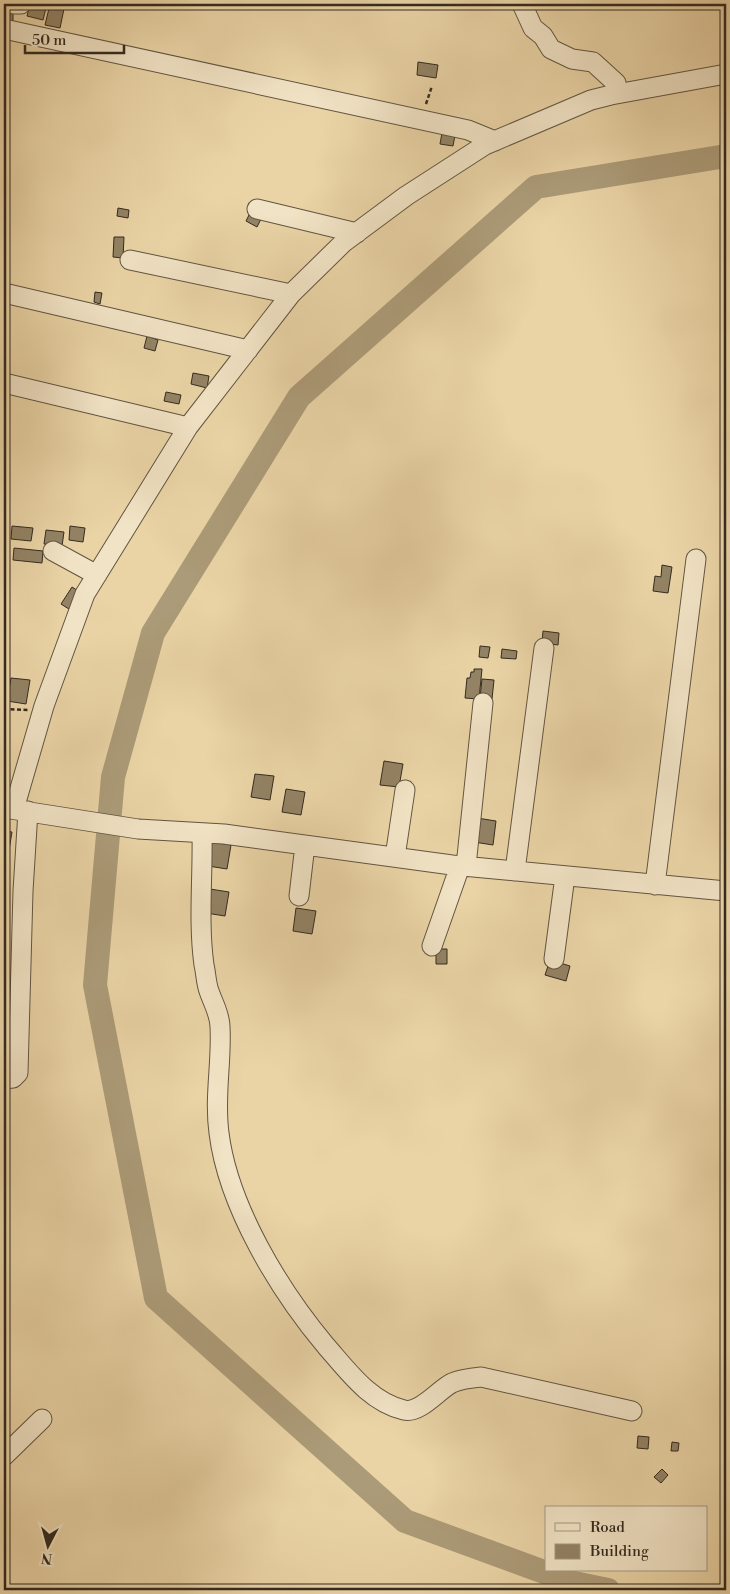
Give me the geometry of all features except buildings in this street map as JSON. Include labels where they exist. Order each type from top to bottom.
[{"type":"street","points":[[14,4],[21,4]]},
{"type":"street","points":[[522,4],[533,28],[543,36],[551,49],[572,59],[593,62],[599,66],[616,83],[616,94]]},
{"type":"street","points":[[4,29],[468,130],[495,141]]},
{"type":"street","points":[[4,1079],[13,1078],[18,1073],[23,891],[15,809],[41,714],[86,594],[188,427],[291,294],[344,242],[406,196],[495,141],[591,100],[726,74]]},
{"type":"street","points":[[257,209],[358,232]]},
{"type":"street","points":[[130,260],[291,294]]},
{"type":"street","points":[[4,293],[248,350]]},
{"type":"street","points":[[4,383],[188,427]]},
{"type":"street","points":[[53,551],[97,576]]},
{"type":"street","points":[[655,884],[696,559]]},
{"type":"street","points":[[515,871],[544,648]]},
{"type":"street","points":[[432,946],[463,866],[483,703]]},
{"type":"street","points":[[395,858],[405,790]]},
{"type":"street","points":[[15,809],[138,829],[202,833],[463,866],[726,891]]},
{"type":"street","points":[[202,833],[201,933],[208,989],[219,1014],[218,1114],[224,1167],[264,1256],[301,1316],[351,1376],[374,1396],[403,1410],[415,1410],[453,1382],[466,1378],[481,1377],[632,1411]]},
{"type":"street","points":[[299,896],[305,845]]},
{"type":"street","points":[[554,958],[565,876]]},
{"type":"street","points":[[4,1456],[42,1419]]},
{"type":"path","points":[[420,120],[432,86]]},
{"type":"path","points":[[4,709],[27,709],[41,714]]},
{"type":"waterway","points":[[608,1590],[574,1583],[405,1521],[156,1298],[95,985],[113,777],[153,633],[299,397],[536,187],[726,156]]}]
